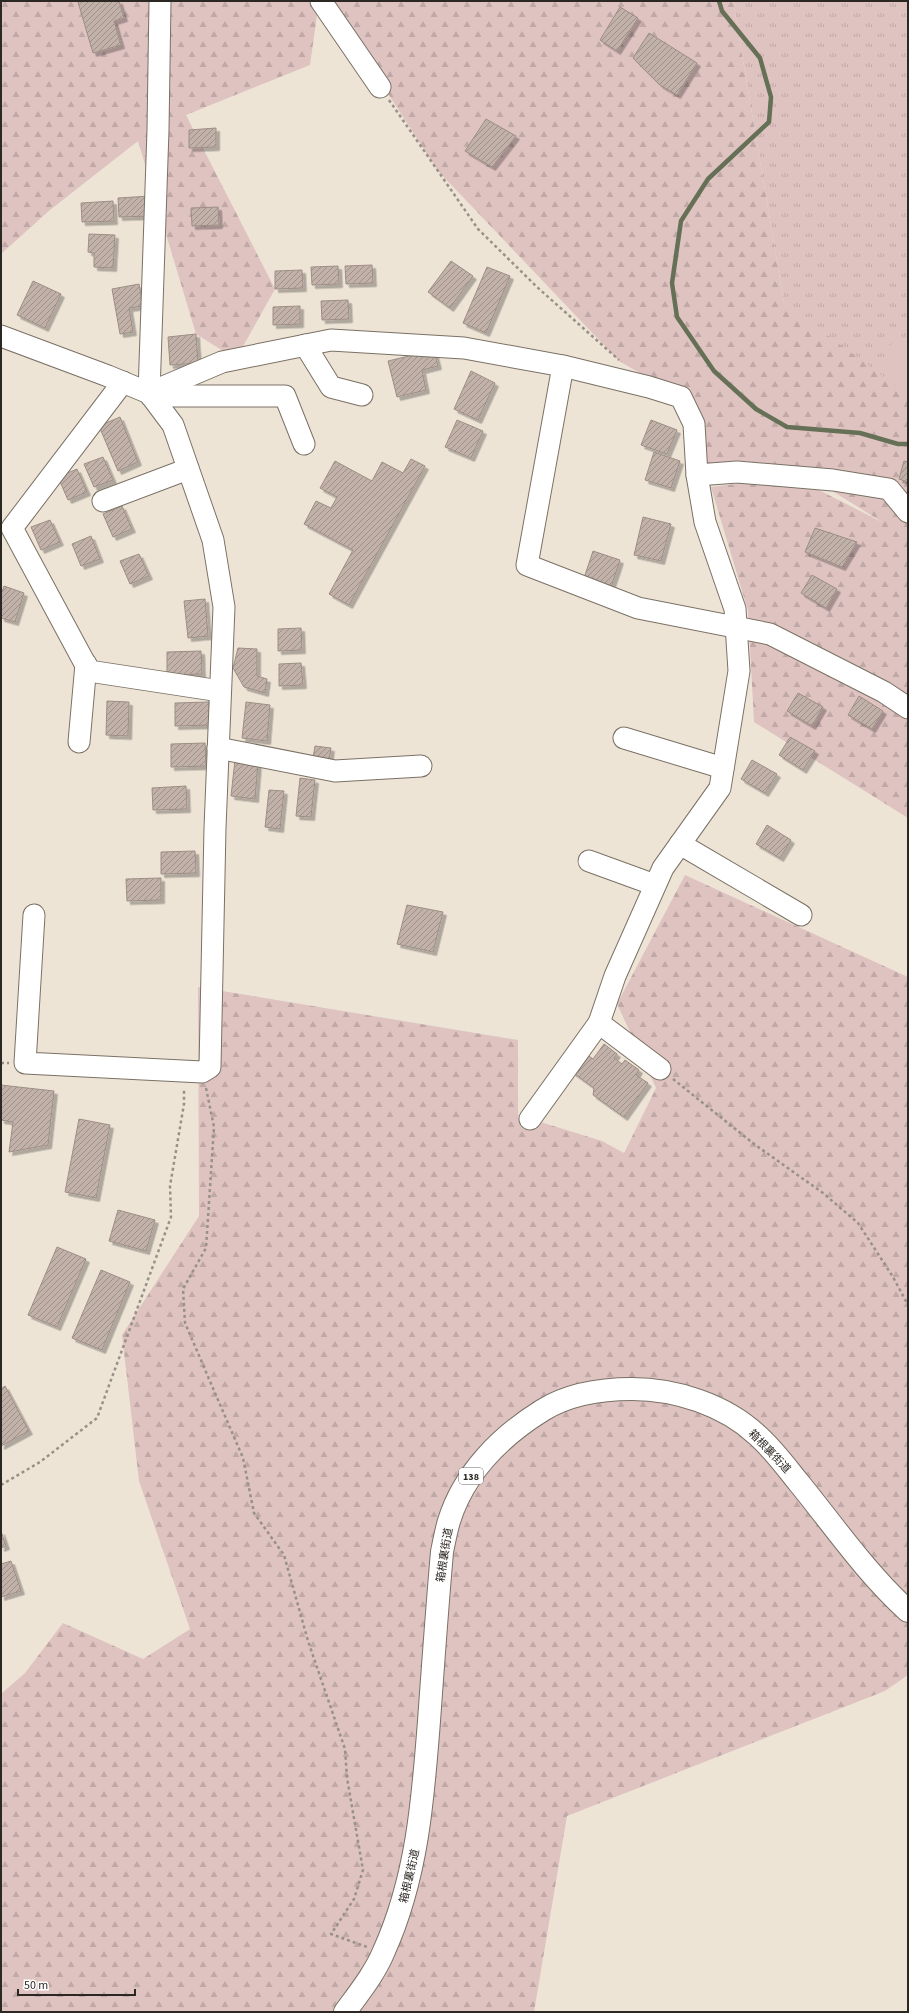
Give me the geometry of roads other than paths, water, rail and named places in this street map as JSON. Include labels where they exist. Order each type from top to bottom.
[{"type":"highway","name":"箱根裏街道","points":[[345,2012],[362,1989],[384,1953],[400,1913],[411,1870],[419,1825],[442,1552],[449,1521],[461,1492],[479,1464],[501,1441],[527,1420],[554,1403],[585,1393],[617,1389],[648,1389],[676,1394],[705,1403],[725,1413],[756,1434],[778,1457],[877,1580],[908,1611]]},
{"type":"street","points":[[34,915],[25,1063],[193,1071],[210,1067],[215,828],[224,607],[213,540],[172,426],[150,394],[158,138],[160,1]]},
{"type":"street","points":[[321,1],[380,87]]},
{"type":"street","points":[[1,336],[123,382],[150,394],[285,396],[304,444]]},
{"type":"street","points":[[150,394],[222,362],[331,340],[464,348],[563,366],[649,387],[682,397],[694,424],[697,475],[705,522],[735,608],[739,672],[720,788],[662,868],[615,976],[599,1023],[530,1118]]},
{"type":"street","points":[[305,345],[331,387],[362,395]]},
{"type":"street","points":[[563,366],[527,565],[638,608],[770,634],[884,692],[908,708]]},
{"type":"street","points":[[123,382],[12,528],[89,672],[220,691]]},
{"type":"street","points":[[103,501],[188,469]]},
{"type":"street","points":[[697,475],[737,472],[833,480],[889,489],[908,512]]},
{"type":"street","points":[[79,742],[86,664]]},
{"type":"street","points":[[624,738],[723,768]]},
{"type":"street","points":[[218,748],[335,771],[421,766]]},
{"type":"street","points":[[680,844],[801,915]]},
{"type":"street","points":[[589,860],[655,885]]},
{"type":"street","points":[[599,1023],[660,1069]]},
{"type":"waterway","points":[[719,1],[722,11],[760,58],[771,97],[769,122],[708,179],[681,221],[672,283],[677,317],[714,371],[756,409],[787,427],[860,433],[898,444],[908,444]]}]
